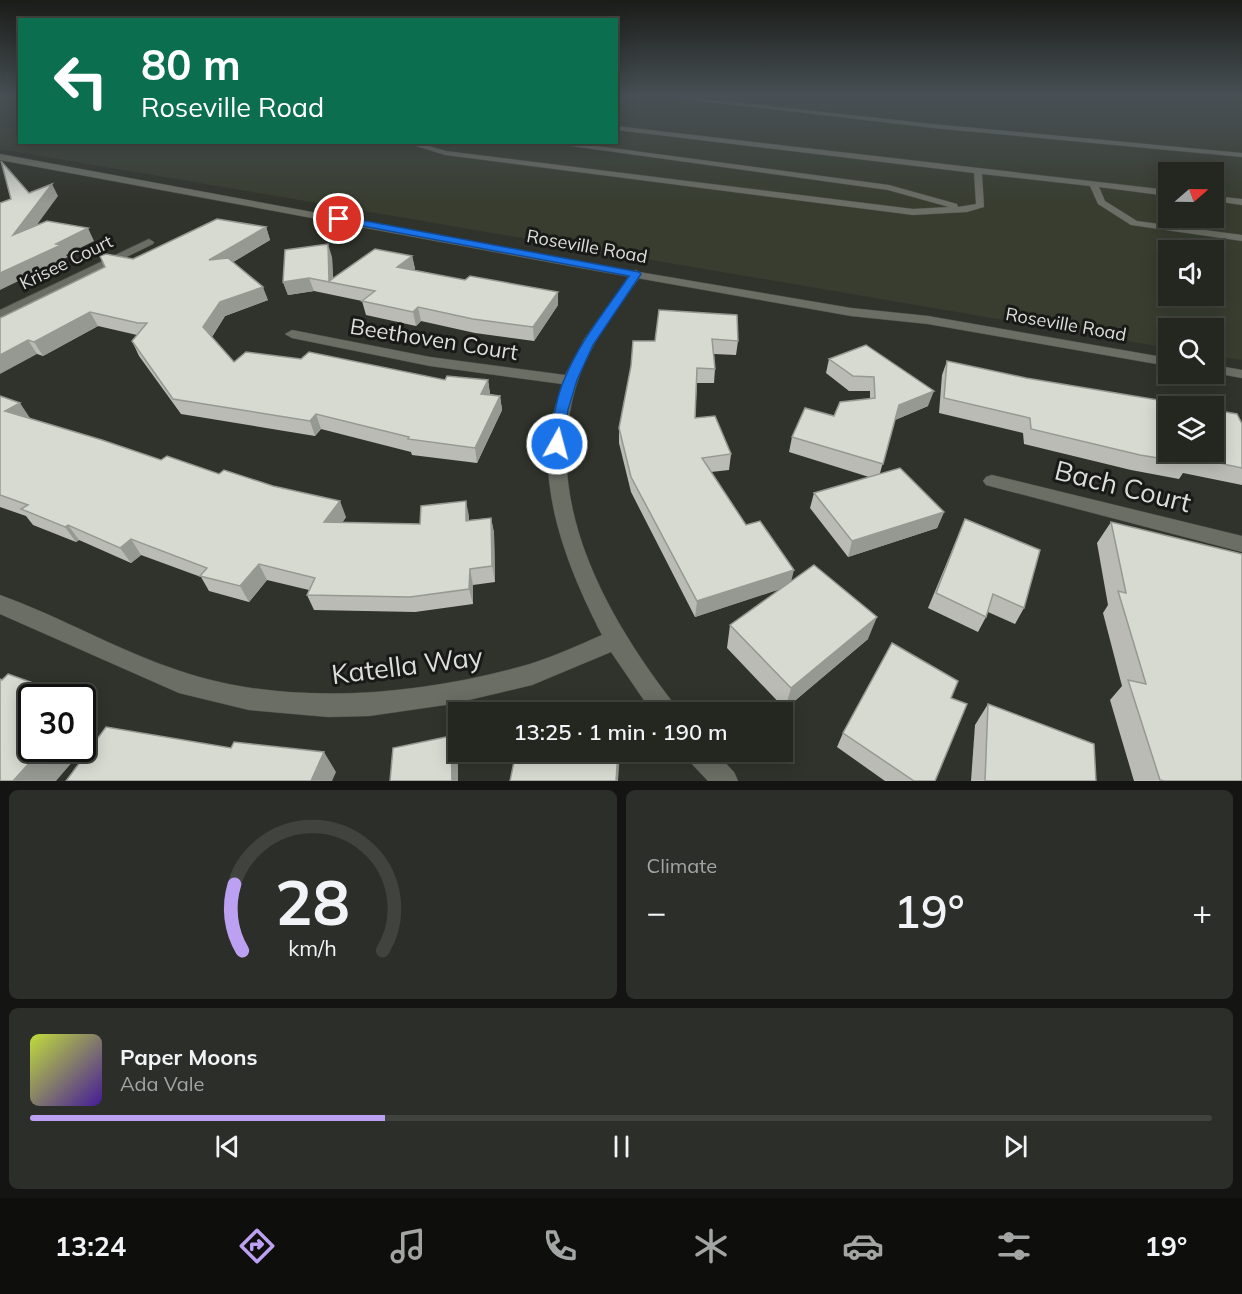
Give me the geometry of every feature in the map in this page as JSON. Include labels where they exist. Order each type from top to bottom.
[{"type":"street","name":"Roseville Road","points":[[0,157],[851,312],[928,320],[1158,360]]},
{"type":"street","name":"Krisee Court","points":[[0,315],[148,242]]},
{"type":"street","points":[[636,274],[587,345],[570,380],[561,410],[557,444],[558,483],[573,548],[593,598],[615,640],[659,702]]},
{"type":"street","name":"Beethoven Court","points":[[292,334],[438,364],[570,380]]},
{"type":"street","points":[[1224,371],[1242,374]]},
{"type":"street","name":"Bach Court","points":[[992,482],[1242,544]]},
{"type":"street","name":"Katella Way","points":[[0,604],[179,682],[249,699],[328,705],[369,704],[452,693],[532,674],[615,640]]},
{"type":"street","points":[[707,762],[725,781]]},
{"type":"lane","points":[[645,131],[1158,192]]},
{"type":"lane","points":[[991,131],[1242,155]]},
{"type":"lane","points":[[413,144],[446,153],[913,212],[967,209],[981,205],[978,171]]},
{"type":"lane","points":[[562,144],[889,188],[967,209]]},
{"type":"lane","points":[[1094,184],[1101,202],[1134,223],[1242,238]]},
{"type":"lane","points":[[1224,200],[1242,202]]},
{"type":"shaded area","points":[[0,131],[18,131],[18,144],[618,144],[618,131],[1242,131],[1242,360],[1224,357],[1224,318],[1158,318],[1158,346],[0,149]]},
{"type":"building","points":[[1,161],[29,193],[52,184],[13,235],[47,221],[88,228],[56,244],[61,245],[0,273],[0,203],[11,199]]},
{"type":"building","points":[[217,219],[266,227],[209,260],[228,258],[263,287],[220,302],[203,327],[234,362],[246,352],[301,359],[309,352],[445,380],[447,376],[488,380],[481,394],[500,396],[475,448],[408,439],[409,437],[316,414],[310,421],[173,399],[132,341],[147,323],[90,312],[34,342],[28,340],[0,355],[0,318],[105,267],[100,256],[106,254],[133,259]]},
{"type":"building","points":[[328,244],[329,281],[375,249],[412,256],[397,267],[465,280],[470,276],[558,292],[533,327],[473,319],[418,307],[413,312],[362,301],[375,291],[309,278],[283,282],[285,250]]},
{"type":"building","points":[[659,310],[737,315],[738,341],[712,339],[715,369],[697,368],[695,418],[715,416],[731,454],[702,458],[746,525],[760,521],[794,570],[697,601],[631,477],[619,428],[631,366],[633,341],[655,341]]},
{"type":"building","points":[[866,345],[934,391],[899,405],[883,464],[792,437],[805,408],[834,416],[840,402],[875,398],[874,377],[853,376],[829,359]]},
{"type":"building","points":[[947,361],[1026,378],[1158,400],[1158,458],[1031,429],[1030,418],[944,398]]},
{"type":"building","points":[[0,396],[20,403],[5,411],[161,460],[167,456],[219,474],[224,470],[273,486],[340,501],[324,522],[420,524],[421,506],[466,501],[466,521],[491,518],[492,566],[470,569],[469,589],[410,597],[307,595],[315,578],[259,564],[240,586],[200,576],[207,568],[131,539],[120,548],[68,525],[65,527],[21,509],[28,505],[0,495]]},
{"type":"building","points":[[1224,412],[1237,414],[1242,424],[1242,468],[1214,462],[1224,462]]},
{"type":"building","points":[[900,468],[944,512],[852,541],[814,493]]},
{"type":"building","points":[[965,519],[1040,550],[1024,608],[993,594],[986,617],[936,593]]},
{"type":"building","points":[[1111,522],[1242,554],[1242,781],[1160,780],[1128,680],[1146,684],[1118,591],[1126,593]]},
{"type":"building","points":[[814,565],[877,617],[791,688],[730,625]]},
{"type":"building","points":[[892,643],[958,681],[951,698],[967,704],[935,781],[914,781],[843,733]]},
{"type":"building","points":[[8,674],[36,684],[18,684],[18,762],[30,762],[13,781],[0,781],[0,679],[2,680]]},
{"type":"building","points":[[988,704],[1094,744],[1096,781],[985,781]]},
{"type":"building","points":[[106,727],[231,748],[234,742],[324,752],[311,781],[66,781],[80,762],[96,762],[96,740]]},
{"type":"building","points":[[448,737],[448,762],[452,762],[452,781],[390,781],[393,748]]},
{"type":"building","points":[[514,762],[617,762],[616,781],[510,781]]},
{"type":"route","points":[[339,219],[636,274],[587,345],[570,380],[561,410],[557,444]]}]
